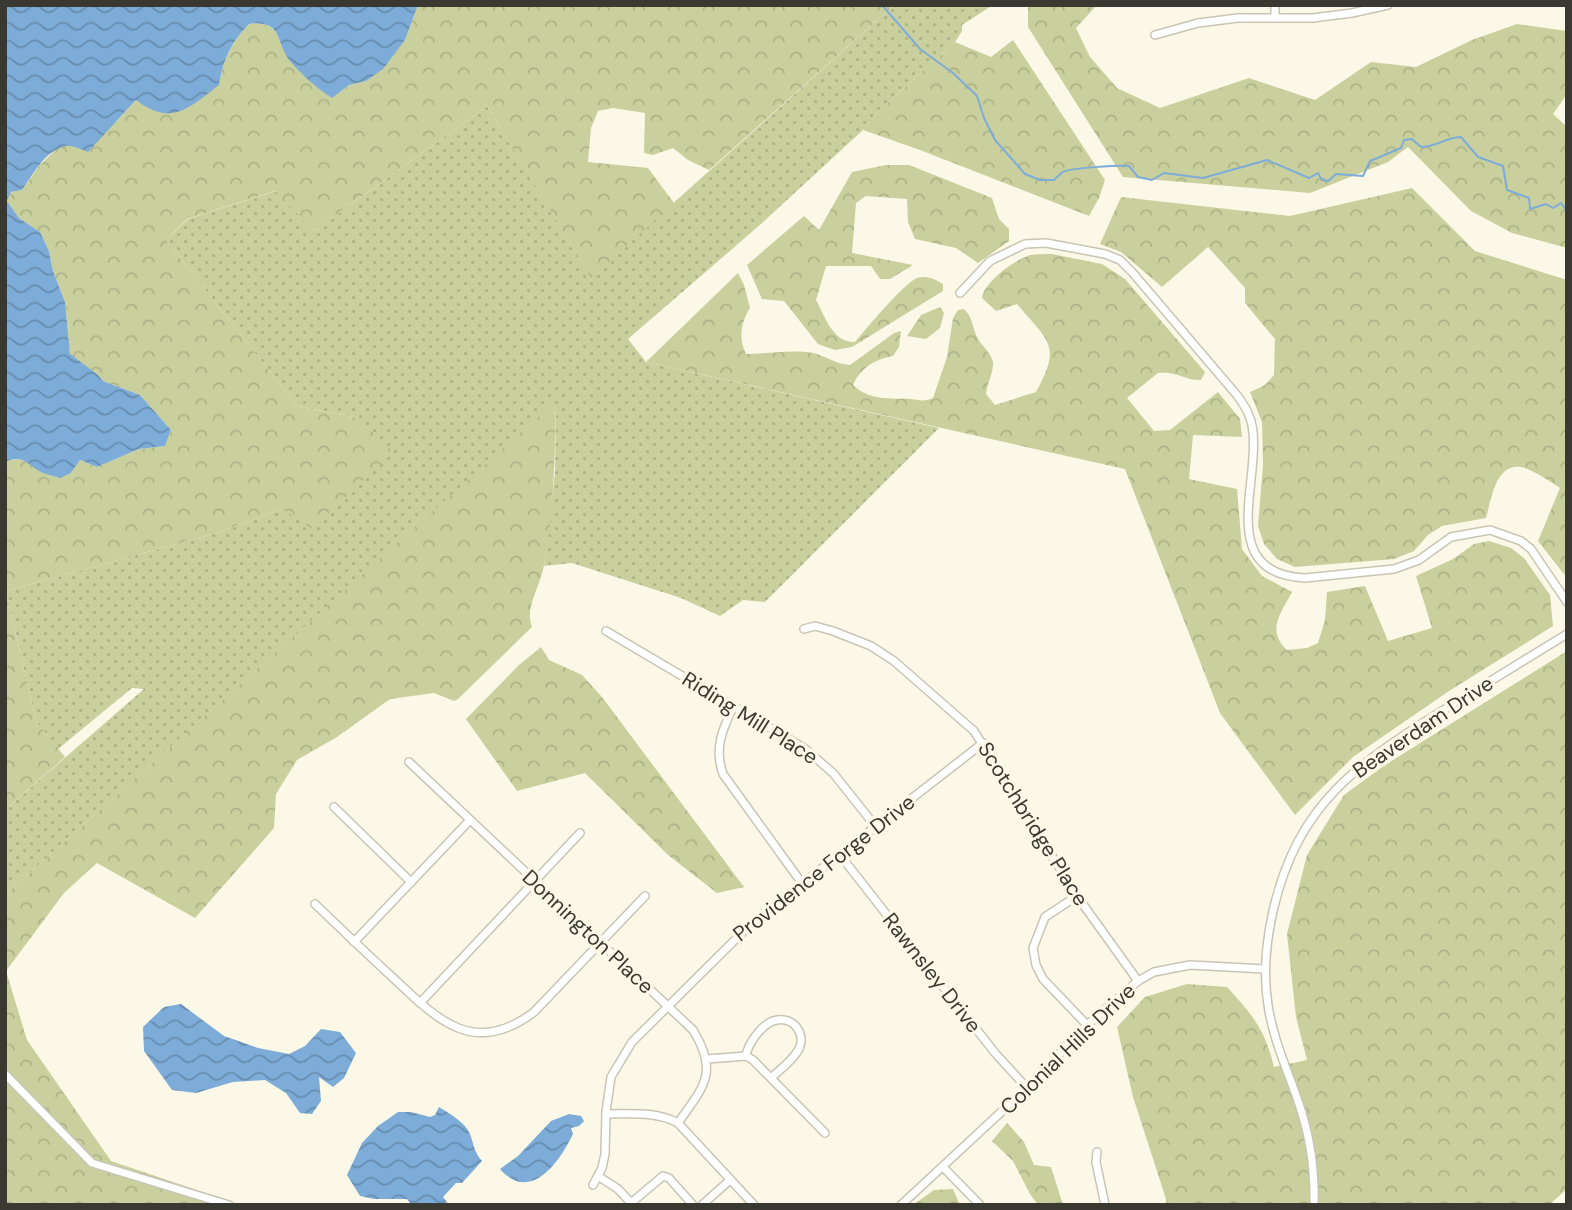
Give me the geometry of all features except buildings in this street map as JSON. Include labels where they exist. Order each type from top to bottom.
[{"type":"street","points":[[1275,5],[1275,18]]},
{"type":"street","points":[[1156,35],[1198,23],[1238,18],[1313,18],[1352,9],[1388,5]]},
{"type":"street","points":[[961,293],[990,261],[1025,244],[1046,243],[1086,249],[1120,260],[1228,385],[1250,415],[1254,446],[1248,534],[1260,558],[1277,572],[1290,578],[1305,578],[1394,569],[1419,561],[1451,537],[1490,530],[1521,541],[1531,549],[1567,602]]},
{"type":"street","name":"Scotchbridge Place","points":[[804,629],[815,626],[871,646],[894,660],[974,731],[1077,896],[1138,981]]},
{"type":"street","name":"Riding Mill Place","points":[[606,631],[818,758],[845,786],[876,827]]},
{"type":"street","name":"Beaverdam Drive","points":[[1314,1205],[1314,1169],[1310,1141],[1299,1102],[1273,1032],[1265,969],[1267,937],[1279,885],[1297,841],[1320,807],[1347,777],[1382,748],[1567,634]]},
{"type":"street","points":[[734,706],[719,741],[719,762],[723,775],[801,882]]},
{"type":"street","name":"Providence Forge Drive","points":[[593,1185],[605,1154],[606,1114],[611,1077],[632,1042],[734,938],[801,882],[840,855],[983,743]]},
{"type":"street","name":"Donnington Place","points":[[409,762],[693,1030],[708,1059]]},
{"type":"street","points":[[334,807],[411,882]]},
{"type":"street","points":[[354,942],[470,820]]},
{"type":"street","points":[[420,1003],[580,834]]},
{"type":"street","name":"Rawnsley Drive","points":[[840,855],[995,1053],[1027,1088]]},
{"type":"street","points":[[315,904],[444,1023],[474,1032],[506,1027],[534,1012],[645,896]]},
{"type":"street","points":[[1077,896],[1045,917],[1033,948],[1036,965],[1043,979],[1087,1025]]},
{"type":"street","name":"Colonial Hills Drive","points":[[901,1205],[1027,1088],[1087,1025],[1138,981],[1154,972],[1189,965],[1265,969]]},
{"type":"street","points":[[746,1056],[748,1046],[771,1021],[785,1020],[792,1023],[800,1033],[801,1045],[772,1077]]},
{"type":"street","points":[[678,1123],[699,1094],[707,1075],[708,1059],[746,1056],[772,1077],[825,1133]]},
{"type":"street","points":[[5,1074],[92,1163],[229,1205]]},
{"type":"street","points":[[606,1114],[654,1115],[667,1117],[678,1123],[754,1205]]},
{"type":"street","points":[[1097,1153],[1096,1162],[1105,1205]]},
{"type":"street","points":[[943,1167],[980,1205]]},
{"type":"street","points":[[598,1176],[618,1189],[632,1204],[663,1176],[670,1178],[693,1205]]},
{"type":"street","points":[[702,1205],[730,1180]]},
{"type":"green space","points":[[418,5],[894,5],[709,170],[688,160],[673,148],[653,155],[644,153],[645,113],[613,108],[598,111],[591,128],[588,162],[648,168],[674,203],[591,278],[487,106],[314,231],[275,191],[187,219],[166,240],[297,406],[358,418],[393,452],[312,529],[282,509],[216,533],[6,591],[36,721],[65,757],[5,810],[5,462],[15,459],[29,463],[41,472],[71,473],[80,460],[97,467],[139,449],[165,446],[171,430],[140,395],[103,381],[70,355],[65,302],[53,271],[49,251],[40,232],[19,218],[7,201],[11,192],[22,190],[39,166],[56,149],[117,121],[136,100],[219,85],[229,52],[249,24],[260,24],[273,29],[294,65],[332,98],[349,85],[366,81],[405,40]]},
{"type":"green space","points":[[894,5],[993,5],[962,25],[962,31],[955,42],[880,110],[863,130],[761,224],[628,339],[646,362],[939,428],[765,602],[743,600],[720,616],[681,598],[572,563],[544,566],[555,473],[556,402],[5,895],[5,810],[144,689],[132,688],[58,749],[36,721],[6,591],[216,533],[282,509],[358,418],[297,406],[166,240],[188,219],[276,191],[314,231],[487,106],[591,277]]},
{"type":"green space","points":[[1028,5],[1097,5],[1076,28],[1090,57],[1117,88],[1160,108],[1249,78],[1315,100],[1371,62],[1416,67],[1472,40],[1517,24],[1567,31],[1567,94],[1553,114],[1567,127],[1567,248],[1512,233],[1471,211],[1408,147],[1388,162],[1310,193],[1123,177],[1028,27]]},
{"type":"green space","points":[[1013,40],[1105,180],[1089,216],[863,130],[880,110],[955,42],[991,57]]},
{"type":"green space","points":[[886,165],[909,165],[992,198],[999,219],[1009,229],[1009,241],[978,263],[956,248],[915,239],[908,222],[907,199],[866,196],[856,203],[852,253],[913,265],[890,279],[880,279],[871,266],[826,266],[816,300],[835,333],[847,341],[855,342],[894,298],[917,278],[927,277],[943,284],[943,291],[852,347],[835,350],[818,344],[784,301],[762,299],[747,265],[804,216],[819,230],[852,172]]},
{"type":"green space","points":[[1412,188],[1475,251],[1567,280],[1567,578],[1538,541],[1560,488],[1521,467],[1512,467],[1500,477],[1492,493],[1486,518],[1442,526],[1428,535],[1414,551],[1394,559],[1295,567],[1277,559],[1264,544],[1258,526],[1263,464],[1262,422],[1250,392],[1265,385],[1274,375],[1275,339],[1245,303],[1245,288],[1208,247],[1162,287],[1121,252],[1100,244],[1121,197],[1290,216]]},
{"type":"green space","points":[[1052,254],[1102,264],[1125,279],[1205,372],[1201,380],[1158,373],[1127,398],[1154,431],[1170,430],[1218,392],[1240,419],[1242,437],[1193,435],[1189,479],[1237,489],[1242,549],[1262,576],[1292,592],[1276,628],[1281,643],[1287,650],[1307,648],[1318,643],[1325,620],[1327,592],[1365,586],[1388,641],[1432,628],[1416,576],[1453,559],[1474,544],[1489,541],[1511,548],[1524,558],[1550,595],[1553,626],[1449,691],[1353,757],[1295,815],[1220,713],[1125,469],[646,362],[738,273],[750,308],[742,331],[746,354],[805,352],[850,365],[894,333],[901,331],[899,347],[893,356],[869,365],[853,385],[866,394],[880,398],[933,398],[947,357],[953,318],[958,310],[964,309],[978,339],[993,362],[986,394],[995,405],[1036,392],[1050,354],[1044,336],[1017,304],[996,311],[982,298],[984,292],[1001,272],[1016,262],[1030,255]]},
{"type":"green space","points":[[940,307],[944,313],[940,328],[926,339],[907,336],[921,315]]},
{"type":"green space","points":[[556,401],[550,524],[542,573],[530,612],[532,627],[458,699],[454,701],[434,693],[390,699],[337,737],[297,760],[276,794],[274,828],[195,918],[97,863],[64,893],[6,971],[27,1040],[111,1161],[241,1205],[5,1205],[5,895]]},
{"type":"green space","points":[[541,647],[549,660],[582,675],[602,697],[744,887],[717,893],[668,855],[585,773],[517,791],[466,719],[519,665]]},
{"type":"green space","points":[[1567,651],[1567,1189],[1549,1205],[1166,1205],[1133,1097],[1117,1027],[1145,997],[1187,984],[1227,987],[1257,1024],[1267,1043],[1274,1067],[1307,1060],[1296,1017],[1287,934],[1307,855],[1344,795],[1385,765]]},
{"type":"green space","points":[[1007,1123],[1024,1142],[1034,1165],[1051,1167],[1063,1205],[1038,1205],[1013,1161],[992,1141]]},
{"type":"green space","points":[[953,1189],[960,1205],[913,1205],[934,1190]]},
{"type":"water","points":[[5,5],[418,5],[405,40],[383,69],[366,81],[349,85],[332,98],[290,61],[273,29],[260,24],[249,24],[229,52],[219,85],[198,101],[170,113],[148,108],[136,100],[88,152],[72,146],[59,148],[40,164],[22,190],[11,192],[7,201],[19,218],[40,232],[49,251],[53,271],[65,302],[70,354],[103,381],[140,395],[171,430],[165,446],[139,449],[97,467],[80,460],[71,473],[60,478],[43,473],[26,461],[17,459],[5,462]]},
{"type":"water","points":[[181,1004],[224,1036],[258,1048],[289,1054],[305,1046],[321,1029],[340,1032],[356,1053],[344,1078],[333,1087],[319,1077],[321,1101],[312,1114],[300,1113],[286,1093],[265,1080],[233,1082],[196,1093],[172,1090],[144,1051],[143,1027],[164,1007]]},
{"type":"water","points":[[439,1107],[465,1126],[482,1161],[462,1183],[456,1183],[443,1197],[449,1205],[412,1205],[407,1199],[374,1199],[360,1196],[347,1175],[362,1143],[378,1126],[398,1112],[430,1117],[435,1115]]},
{"type":"water","points":[[569,1114],[581,1116],[584,1121],[571,1128],[573,1134],[567,1145],[543,1175],[523,1182],[512,1179],[500,1169],[518,1156],[551,1121]]},
{"type":"waterway","points":[[882,5],[920,49],[953,73],[977,96],[995,140],[1025,174],[1040,180],[1054,180],[1063,172],[1075,169],[1124,166],[1129,166],[1138,177],[1152,180],[1164,173],[1203,178],[1267,160],[1309,178],[1318,173],[1322,180],[1328,181],[1336,174],[1363,176],[1370,161],[1401,148],[1404,140],[1412,139],[1421,147],[1461,137],[1478,157],[1503,166],[1507,190],[1529,198],[1530,209],[1546,204],[1553,208],[1561,203],[1567,211]]}]
